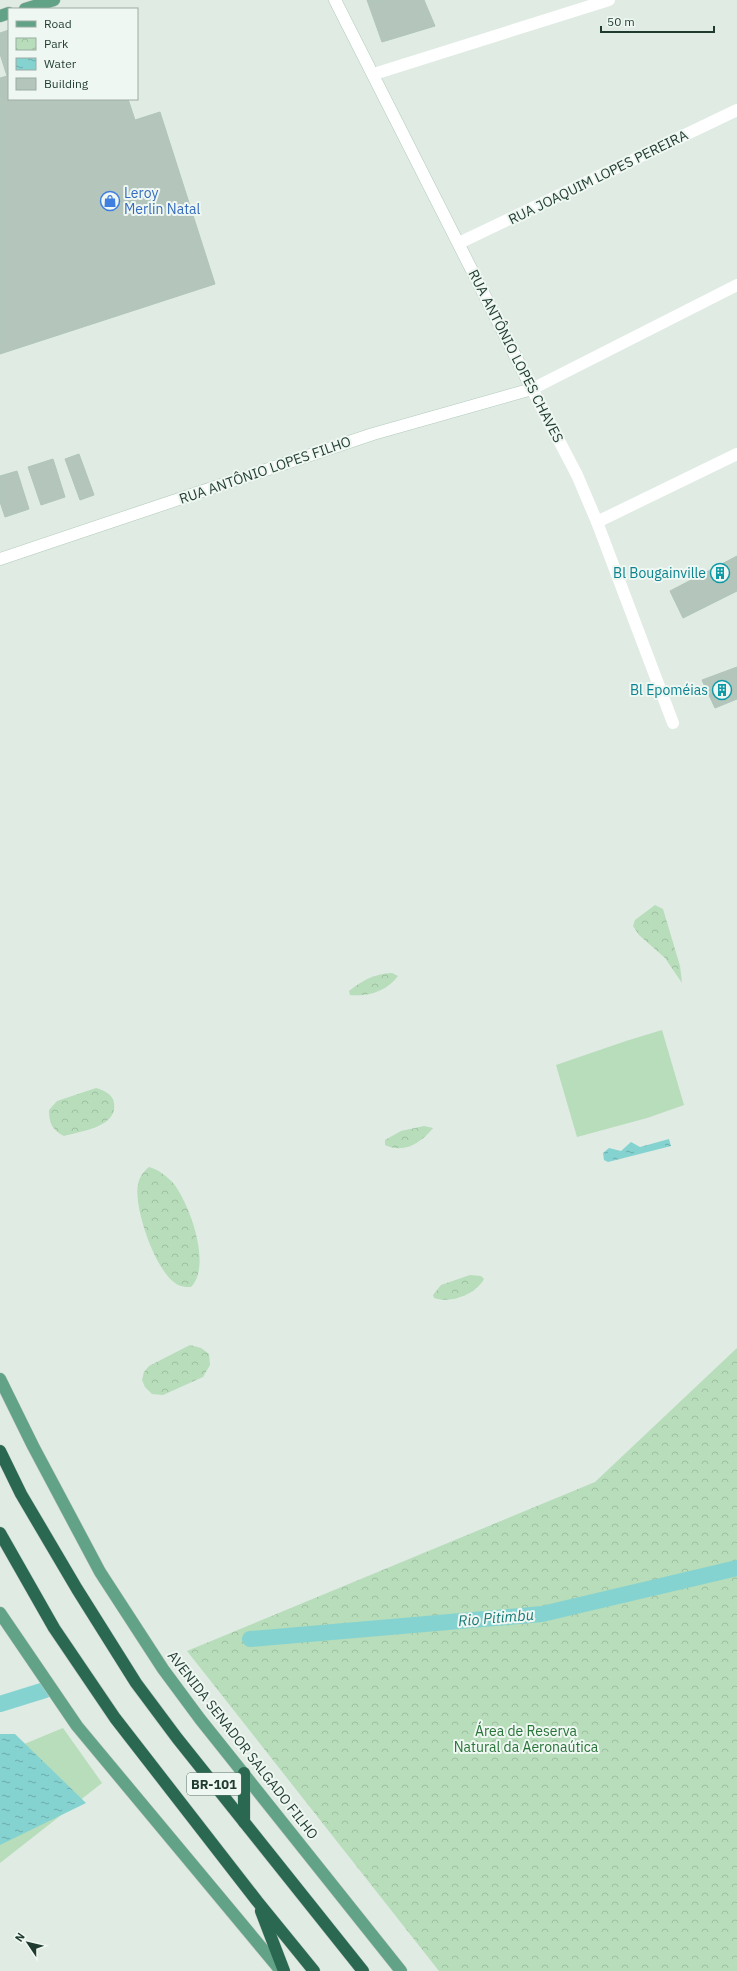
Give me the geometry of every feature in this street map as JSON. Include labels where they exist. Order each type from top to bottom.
[{"type":"highway","name":"BR-101","points":[[0,1451],[22,1494],[77,1589],[136,1683],[244,1822],[364,1971]]},
{"type":"highway","name":"BR-101","points":[[0,1533],[54,1628],[115,1718],[257,1901],[314,1971]]},
{"type":"highway","points":[[244,1773],[244,1822]]},
{"type":"highway","points":[[257,1901],[284,1971]]},
{"type":"main road","points":[[28,8],[54,0]]},
{"type":"main road","name":"AVENIDA SENADOR SALGADO FILHO","points":[[0,1379],[33,1446],[100,1572],[163,1669],[200,1719],[401,1971]]},
{"type":"main road","points":[[0,1613],[77,1726],[281,1971]]},
{"type":"street","name":"RUA ANTÔNIO LOPES CHAVES","points":[[335,0],[577,475],[597,522],[672,723]]},
{"type":"street","points":[[374,74],[609,0]]},
{"type":"street","name":"RUA JOAQUIM LOPES PEREIRA","points":[[459,243],[737,110]]},
{"type":"street","name":"RUA ANTÔNIO LOPES FILHO","points":[[0,559],[373,434],[532,389],[737,285]]},
{"type":"street","points":[[597,522],[737,454]]},
{"type":"green space","points":[[655,905],[663,909],[680,966],[682,983],[665,958],[639,935],[633,926],[635,920]]},
{"type":"green space","points":[[392,973],[398,976],[383,989],[370,994],[350,995],[349,991],[364,981],[374,976]]},
{"type":"green space","points":[[662,1030],[684,1105],[647,1118],[577,1137],[556,1065]]},
{"type":"green space","points":[[96,1088],[112,1097],[114,1111],[110,1118],[97,1127],[64,1136],[54,1129],[50,1119],[49,1110],[57,1101]]},
{"type":"green space","points":[[424,1126],[433,1128],[412,1146],[399,1148],[385,1145],[385,1140],[401,1131]]},
{"type":"green space","points":[[149,1167],[169,1178],[174,1184],[192,1220],[199,1251],[199,1265],[197,1277],[191,1287],[181,1286],[172,1281],[163,1270],[143,1225],[137,1195],[138,1184],[143,1172]]},
{"type":"green space","points":[[470,1275],[481,1276],[484,1279],[469,1293],[455,1299],[448,1300],[434,1298],[433,1295],[441,1285]]},
{"type":"green space","points":[[190,1345],[201,1348],[209,1354],[210,1365],[203,1377],[163,1395],[152,1394],[145,1387],[142,1380],[144,1372],[149,1366]]},
{"type":"green space","name":"Área de Reserva Natural da Aeronaútica","points":[[737,1348],[737,1971],[439,1971],[187,1651],[595,1482]]},
{"type":"green space","points":[[63,1728],[102,1783],[0,1863],[0,1754]]},
{"type":"water","points":[[669,1139],[671,1146],[608,1162],[604,1160],[603,1153],[609,1148],[621,1151],[631,1142],[640,1147]]},
{"type":"water","points":[[0,1734],[15,1734],[86,1803],[0,1845]]},
{"type":"building","points":[[367,0],[424,0],[435,26],[382,42]]},
{"type":"building","name":"Leroy Merlin Natal","points":[[8,30],[8,100],[128,100],[135,120],[160,112],[215,284],[0,354],[0,78],[7,76],[0,54],[0,33]]},
{"type":"building","points":[[79,454],[94,495],[80,500],[65,459]]},
{"type":"building","points":[[53,459],[65,497],[41,505],[28,467]]},
{"type":"building","points":[[17,471],[29,509],[5,517],[0,502],[0,476]]},
{"type":"building","name":"Bl Bougainville","points":[[737,556],[737,591],[683,618],[670,591]]},
{"type":"building","name":"Bl Epoméias","points":[[737,667],[737,699],[715,708],[702,680]]},
{"type":"waterway","name":"Rio Pitimbu","points":[[250,1639],[542,1614],[737,1568]]},
{"type":"waterway","name":"Rio Pitimbu","points":[[0,1704],[45,1690]]},
{"type":"place","name":"Leroy Merlin Natal","points":[[110,201]]},
{"type":"place","name":"Bl Bougainville","points":[[720,573]]},
{"type":"place","name":"Bl Epoméias","points":[[722,690]]}]
